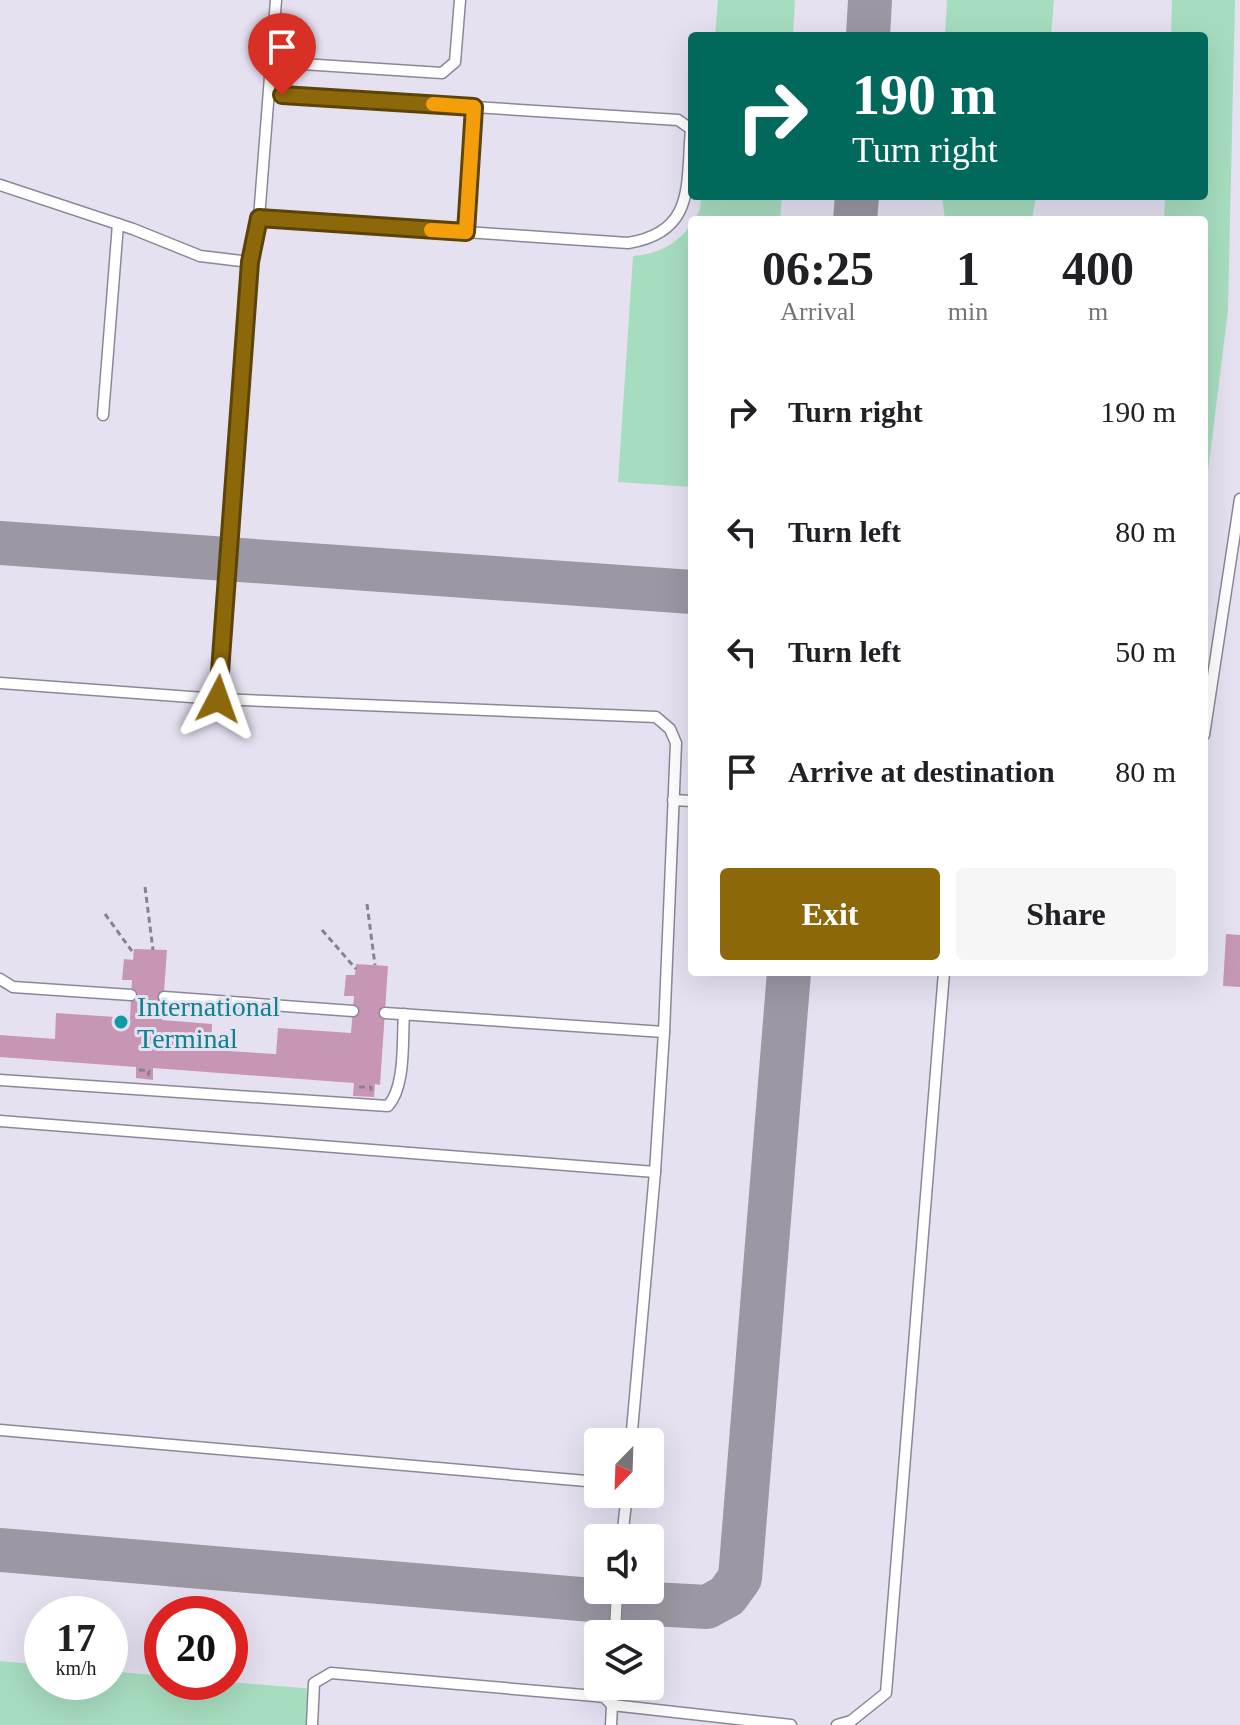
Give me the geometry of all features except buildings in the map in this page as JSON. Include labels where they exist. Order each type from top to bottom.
[{"type":"lane","points":[[218,699],[250,262],[259,218],[276,0]]},
{"type":"lane","points":[[271,62],[442,73],[455,62],[460,0]]},
{"type":"lane","points":[[269,94],[688,125]]},
{"type":"lane","points":[[466,232],[474,107]]},
{"type":"lane","points":[[259,218],[628,243],[658,234],[681,214],[688,154]]},
{"type":"lane","points":[[0,185],[213,259],[250,262]]},
{"type":"lane","points":[[103,415],[118,224]]},
{"type":"lane","points":[[1208,709],[1240,499]]},
{"type":"lane","points":[[0,683],[218,699],[656,717],[670,729],[676,743],[664,1032],[632,1428]]},
{"type":"lane","points":[[673,800],[688,801]]},
{"type":"lane","points":[[837,1725],[851,1721],[886,1693],[944,976]]},
{"type":"lane","points":[[0,979],[13,987],[131,995]]},
{"type":"lane","points":[[164,997],[353,1011]]},
{"type":"lane","points":[[385,1013],[664,1032]]},
{"type":"lane","points":[[0,1080],[388,1106],[395,1098],[398,1083],[404,1014]]},
{"type":"lane","points":[[0,1121],[655,1172]]},
{"type":"lane","points":[[0,1430],[584,1481]]},
{"type":"lane","points":[[312,1725],[314,1683],[331,1673],[604,1697],[612,1705],[791,1725]]},
{"type":"lane","points":[[611,1725],[612,1700]]},
{"type":"path","points":[[145,887],[153,950]]},
{"type":"path","points":[[367,904],[375,965]]},
{"type":"path","points":[[105,914],[134,954]]},
{"type":"path","points":[[322,930],[356,969]]},
{"type":"path","points":[[136,1075],[149,1076],[149,1071],[139,1070]]},
{"type":"green space","points":[[718,0],[795,0],[793,32],[715,32]]},
{"type":"green space","points":[[947,0],[1054,0],[1051,32],[945,32]]},
{"type":"green space","points":[[1172,0],[1235,0],[1228,310],[1208,472],[1208,216],[1164,216],[1165,200],[1208,200],[1208,32],[1171,32]]},
{"type":"green space","points":[[701,200],[782,200],[780,216],[696,216]]},
{"type":"green space","points":[[942,200],[1035,200],[1033,216],[944,216]]},
{"type":"green space","points":[[688,228],[688,487],[618,482],[633,256],[667,247]]},
{"type":"green space","points":[[0,1661],[24,1663],[24,1700],[128,1700],[128,1673],[144,1674],[144,1700],[248,1700],[248,1683],[315,1689],[312,1725],[0,1725]]},
{"type":"taxiway","points":[[868,32],[870,0]]},
{"type":"taxiway","points":[[855,216],[857,200]]},
{"type":"taxiway","points":[[0,543],[688,592]]},
{"type":"taxiway","points":[[0,1550],[616,1602],[707,1607],[727,1596],[740,1578],[789,976]]},
{"type":"slow traffic","points":[[431,230],[466,232],[474,107],[433,104]]},
{"type":"place","name":"International Terminal","points":[[121,1022]]},
{"type":"route","points":[[218,699],[250,262],[259,218],[466,232],[474,107],[282,95]]}]
